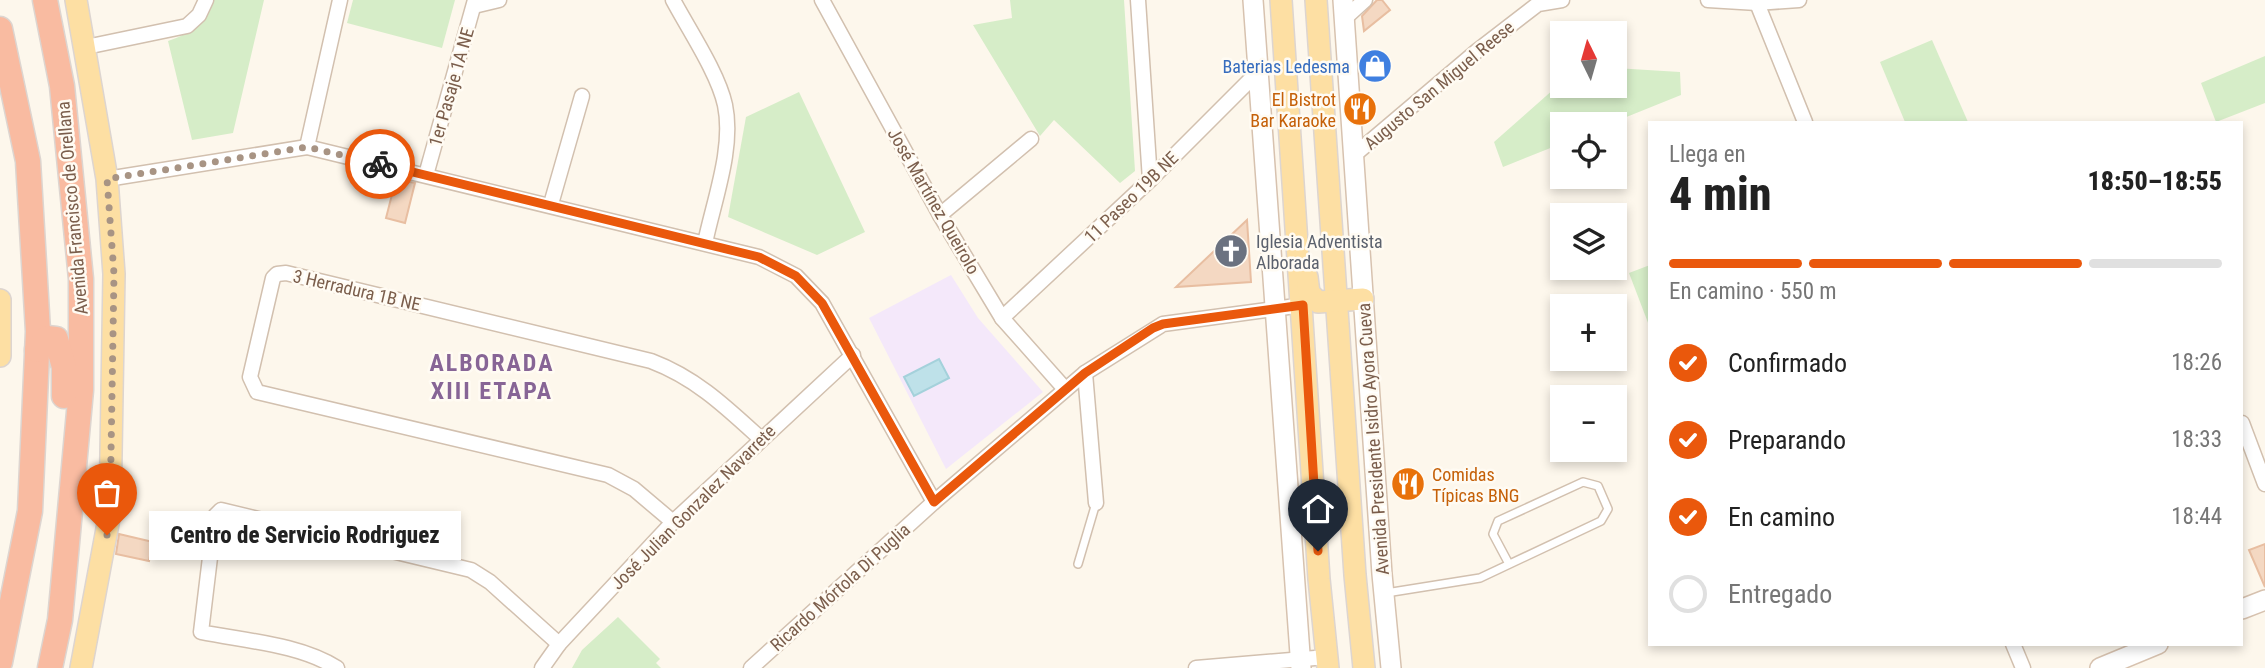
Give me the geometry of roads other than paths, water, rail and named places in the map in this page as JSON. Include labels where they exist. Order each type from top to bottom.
[{"type":"highway","name":"Avenida Francisco de Orellana","points":[[46,0],[62,86],[81,279],[81,390],[60,620],[50,668]]},
{"type":"highway","points":[[0,29],[28,161],[37,350],[30,511],[0,662]]},
{"type":"highway","points":[[37,350],[47,338],[56,339],[65,367],[64,399],[74,473]]},
{"type":"main road","name":"Avenida Francisco de Orellana","points":[[76,0],[107,179],[114,274],[110,513],[80,668]]},
{"type":"main road","points":[[1253,0],[1273,308],[1301,664]]},
{"type":"main road","points":[[1281,0],[1327,663]]},
{"type":"main road","name":"Avenida Presidente Isidro Ayora Cueva","points":[[1316,0],[1364,668]]},
{"type":"main road","name":"Avenida Presidente Isidro Ayora Cueva","points":[[1343,9],[1391,668]]},
{"type":"main road","points":[[1298,238],[1304,249],[1309,293],[1318,302],[1363,299]]},
{"type":"main road","points":[[0,300],[0,356]]},
{"type":"main road","points":[[2243,609],[2265,600]]},
{"type":"main road","points":[[2100,668],[2153,646]]},
{"type":"street","points":[[86,47],[187,26],[199,15],[206,0]]},
{"type":"street","points":[[307,147],[340,0]]},
{"type":"street","points":[[474,3],[499,0]]},
{"type":"street","points":[[673,0],[718,86],[725,106],[725,145],[705,243]]},
{"type":"street","name":"José Martínez Queirolo","points":[[822,0],[940,215],[1002,318],[1065,389]]},
{"type":"street","points":[[1138,0],[1150,180]]},
{"type":"street","points":[[1343,9],[1364,0]]},
{"type":"street","name":"Augusto San Miguel Reese","points":[[1353,156],[1538,2],[1562,0]]},
{"type":"street","points":[[1708,0],[1757,3],[1799,0]]},
{"type":"street","name":"1er Pasaje 1A NE","points":[[426,175],[474,3]]},
{"type":"street","points":[[1757,3],[1805,121]]},
{"type":"street","name":"11 Paseo 19B NE","points":[[1002,318],[1150,180],[1258,72]]},
{"type":"street","points":[[551,204],[582,96]]},
{"type":"street","points":[[940,215],[1031,139]]},
{"type":"street","points":[[107,179],[307,147],[551,204],[759,257],[796,276],[822,303],[934,502]]},
{"type":"street","name":"3 Herradura 1B NE","points":[[673,522],[634,489],[608,475],[257,392],[250,377],[273,278],[277,274],[286,273],[652,360],[681,372],[710,392],[761,439]]},
{"type":"street","points":[[1273,308],[1303,305]]},
{"type":"street","name":"Ricardo Mórtola Di Puglia","points":[[751,668],[934,502],[1085,373],[1159,325],[1273,308]]},
{"type":"street","name":"José Julian Gonzalez Navarrete","points":[[542,668],[559,644],[673,522],[853,355]]},
{"type":"street","points":[[1085,373],[1096,503]]},
{"type":"street","points":[[2243,427],[2265,484]]},
{"type":"street","points":[[337,668],[325,661],[276,646],[201,632],[215,516],[221,510],[471,570],[490,582],[559,644]]},
{"type":"street","points":[[2014,646],[2023,668]]},
{"type":"street","points":[[1196,668],[1327,663]]},
{"type":"lane","points":[[1384,593],[1480,578],[1509,564],[1606,516],[1608,509],[1598,486],[1583,482],[1498,521],[1493,534],[1509,564]]},
{"type":"lane","points":[[1078,564],[1096,503]]},
{"type":"water","points":[[939,359],[949,378],[914,396],[904,377]]},
{"type":"place","name":"Baterias Ledesma","points":[[1375,66]]},
{"type":"place","name":"El Bistrot Bar Karaoke","points":[[1360,109]]},
{"type":"place","name":"Iglesia Adventista Alborada","points":[[1231,251]]},
{"type":"place","name":"Comidas Típicas BNG","points":[[1408,484]]},
{"type":"place","name":"Centro de Servicio Rodriguez","points":[[107,535]]},
{"type":"district","name":"ALBORADA XIII ETAPA","points":[[492,377]]}]
